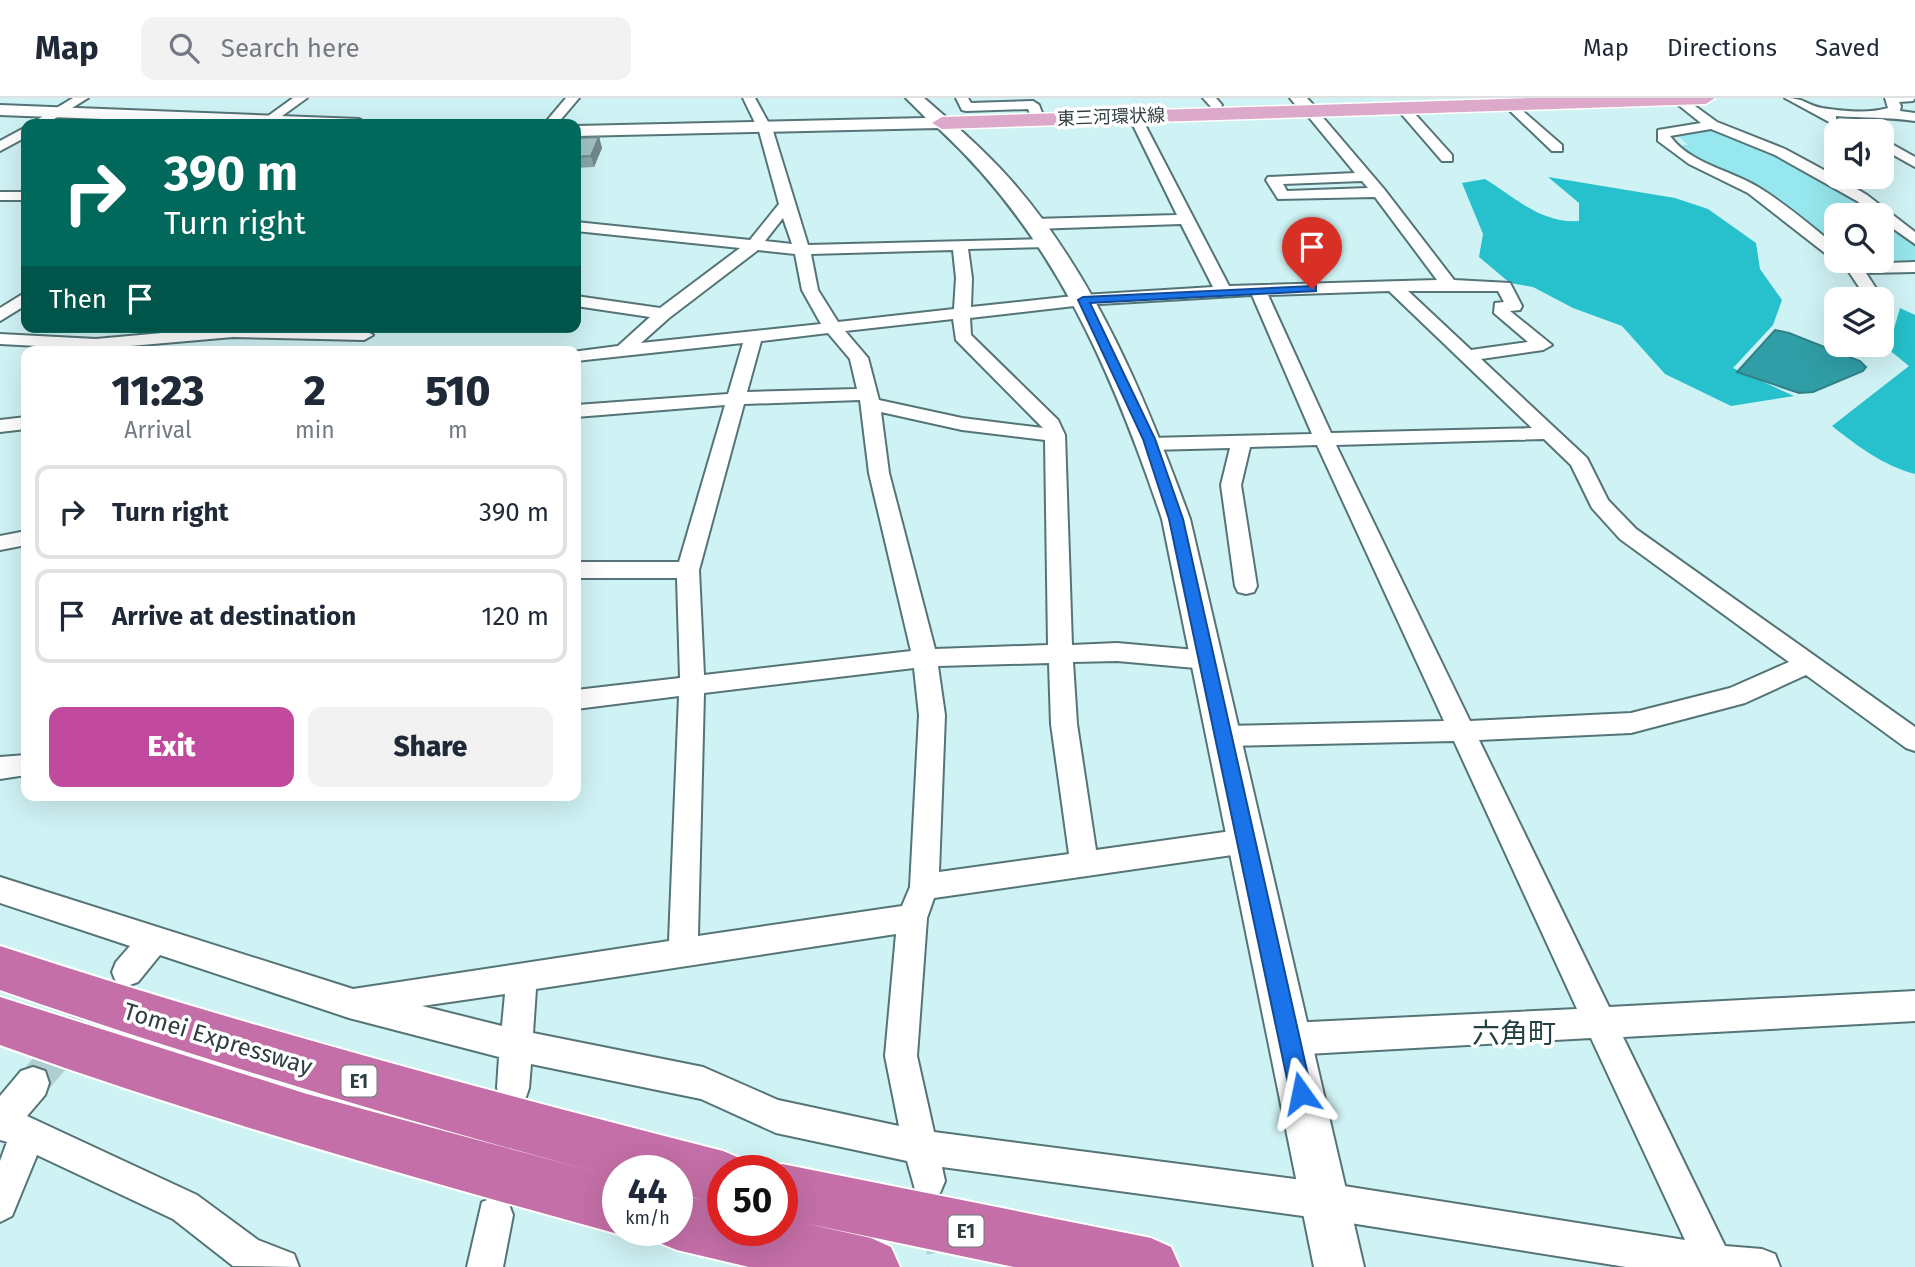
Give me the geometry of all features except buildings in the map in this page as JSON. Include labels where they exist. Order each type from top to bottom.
[{"type":"highway","name":"Tomei Expressway","points":[[0,968],[131,1013],[469,1113],[707,1174]]},
{"type":"highway","name":"E1","points":[[0,1021],[96,1055],[432,1157],[602,1202]]},
{"type":"highway","name":"E1","points":[[798,1194],[1151,1267]]},
{"type":"highway","points":[[693,1226],[871,1267]]},
{"type":"main road","points":[[914,98],[1012,194],[1040,233],[1083,300],[1150,443],[1176,519],[1339,1267]]},
{"type":"main road","name":"東三河環状線","points":[[1396,102],[1447,98]]},
{"type":"main road","name":"東三河環状線","points":[[979,122],[1213,102],[1510,104],[1706,98]]},
{"type":"main road","name":"東三河環状線","points":[[942,123],[1135,117],[1303,103]]},
{"type":"main road","points":[[0,110],[203,119]]},
{"type":"main road","points":[[581,131],[942,123]]},
{"type":"street","points":[[45,119],[82,98]]},
{"type":"street","points":[[270,119],[301,98]]},
{"type":"street","points":[[554,119],[573,98]]},
{"type":"street","points":[[749,98],[764,127],[807,266],[810,290],[832,327],[859,358],[869,399],[879,473],[925,657],[932,715],[924,887],[912,918],[901,1056],[928,1181]]},
{"type":"street","points":[[962,98],[966,107],[1032,105],[1038,118]]},
{"type":"street","points":[[1791,98],[1831,119]]},
{"type":"street","points":[[1889,113],[1895,106],[1890,100],[1909,98]]},
{"type":"street","points":[[1677,99],[1712,125],[1780,152],[1830,179],[1862,198],[1915,239]]},
{"type":"street","points":[[1396,102],[1447,158]]},
{"type":"street","points":[[1303,103],[1366,177],[1449,285]]},
{"type":"street","points":[[1510,104],[1558,148]]},
{"type":"street","points":[[1815,111],[1859,115],[1889,113],[1915,117]]},
{"type":"street","points":[[1135,117],[1223,291]]},
{"type":"street","points":[[1712,125],[1663,133],[1663,138],[1678,153],[1751,189],[1824,245]]},
{"type":"street","points":[[0,147],[21,134]]},
{"type":"street","points":[[1894,150],[1915,163]]},
{"type":"street","points":[[1366,177],[1273,180],[1283,196],[1378,192]]},
{"type":"street","points":[[0,195],[21,197]]},
{"type":"street","points":[[624,351],[663,314],[752,246],[786,204]]},
{"type":"street","points":[[581,227],[801,250],[959,244],[1186,219]]},
{"type":"street","points":[[959,244],[965,270],[960,311],[962,336],[1052,424],[1055,435],[1063,724],[1084,863]]},
{"type":"street","points":[[1894,266],[1915,267]]},
{"type":"street","points":[[1855,273],[1866,287]]},
{"type":"street","points":[[1394,286],[1580,462],[1599,503],[1628,534],[1915,741]]},
{"type":"street","points":[[581,355],[960,311],[1083,300],[1223,291],[1504,286],[1514,306],[1501,307],[1502,313],[1543,345],[1467,356]]},
{"type":"street","points":[[1258,290],[1324,440],[1715,1265]]},
{"type":"street","points":[[0,316],[21,301]]},
{"type":"street","points":[[581,302],[663,314]]},
{"type":"street","points":[[0,339],[96,344],[222,333]]},
{"type":"street","points":[[683,953],[692,685],[688,570],[753,337]]},
{"type":"street","points":[[581,411],[736,398],[869,399],[931,421],[1055,435]]},
{"type":"street","points":[[0,426],[21,424]]},
{"type":"street","points":[[1150,443],[1550,433]]},
{"type":"street","points":[[1242,442],[1231,485],[1246,586]]},
{"type":"street","points":[[0,542],[21,539]]},
{"type":"street","points":[[581,570],[688,570]]},
{"type":"street","points":[[581,698],[925,657],[1117,652],[1207,660]]},
{"type":"street","points":[[1224,736],[1462,731],[1631,723],[1736,696],[1810,663]]},
{"type":"street","points":[[0,768],[21,766]]},
{"type":"street","points":[[924,887],[1246,841]]},
{"type":"street","points":[[0,890],[349,1003],[515,1045],[704,1083],[776,1116],[920,1147],[1325,1201],[1715,1265],[1762,1267]]},
{"type":"street","points":[[349,1003],[912,918]]},
{"type":"street","points":[[127,972],[155,939]]},
{"type":"street","points":[[513,1088],[522,976]]},
{"type":"street","points":[[1289,1039],[1915,1006]]},
{"type":"street","points":[[0,1204],[9,1126],[33,1083]]},
{"type":"street","points":[[9,1126],[185,1207],[246,1253],[281,1267]]},
{"type":"street","points":[[485,1267],[495,1215]]},
{"type":"shaded area","points":[[1713,128],[1771,151],[1824,180],[1824,189],[1840,189],[1851,195],[1850,198],[1857,203],[1824,203],[1824,236],[1674,145],[1688,145],[1678,136],[1688,135],[1686,132]]},
{"type":"shaded area","points":[[1548,177],[1675,198],[1708,209],[1756,243],[1760,269],[1782,300],[1773,325],[1733,368],[1794,396],[1731,406],[1665,374],[1622,326],[1573,308],[1533,287],[1510,283],[1479,257],[1483,234],[1462,183],[1485,179],[1541,214],[1566,221],[1579,221],[1579,203]]},
{"type":"shaded area","points":[[1894,228],[1911,238],[1915,245],[1915,263],[1894,264]]},
{"type":"shaded area","points":[[1900,308],[1915,315],[1915,474],[1881,460],[1832,426],[1909,366],[1894,354],[1894,328]]},
{"type":"shaded area","points":[[1775,330],[1824,347],[1824,357],[1850,357],[1866,367],[1863,371],[1813,392],[1799,393],[1737,372]]},
{"type":"tunnel","points":[[33,1083],[107,996]]},
{"type":"tunnel","points":[[936,1220],[946,1267]]},
{"type":"district","name":"六角町","points":[[1514,1033]]},
{"type":"route","points":[[1301,1093],[1176,519],[1149,439],[1083,300],[1223,291],[1312,289]]}]
